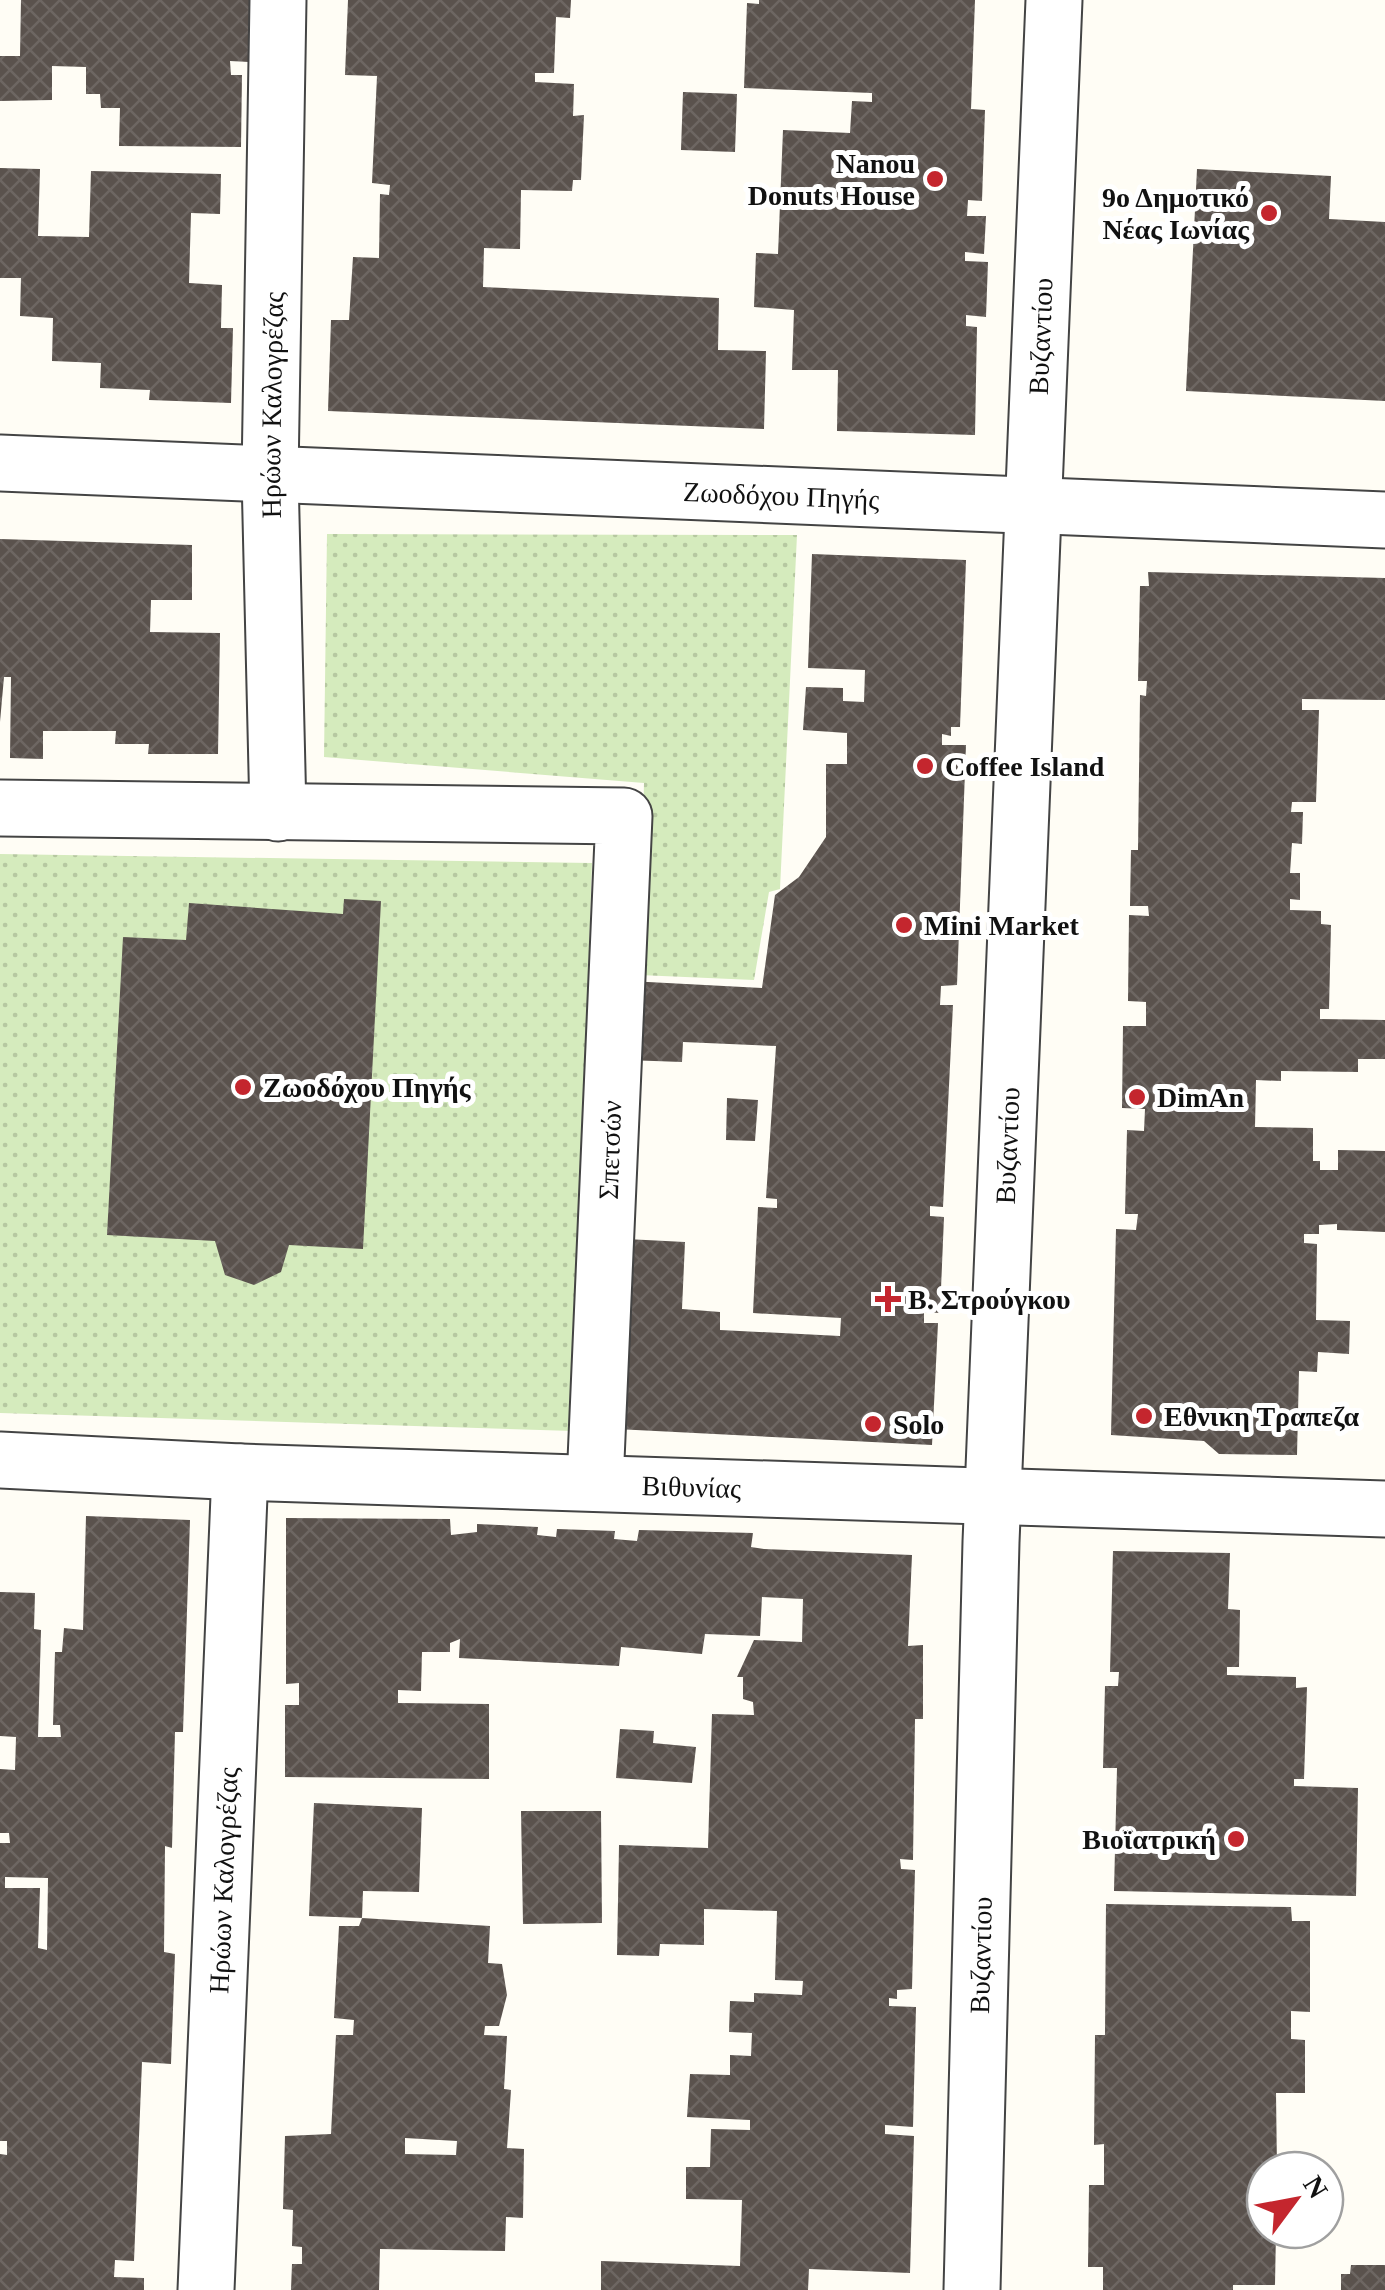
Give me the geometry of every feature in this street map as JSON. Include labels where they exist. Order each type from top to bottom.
[{"type":"street","name":"Ηρώων Καλογρέζας","points":[[278,0],[270,475],[278,814]]},
{"type":"street","name":"Βυζαντίου","points":[[972,2290],[994,1496],[1054,0]]},
{"type":"street","name":"Ζωοδόχου Πηγής","points":[[0,463],[1385,520]]},
{"type":"street","points":[[0,808],[278,814]]},
{"type":"street","name":"Σπετσών","points":[[278,814],[624,816],[595,1483]]},
{"type":"street","name":"Βιθυνίας","points":[[0,1460],[240,1472],[1385,1509]]},
{"type":"street","name":"Ηρώων Καλογρέζας","points":[[206,2290],[240,1472]]},
{"type":"green space","points":[[327,534],[797,535],[780,889],[769,892],[754,980],[639,975],[644,783],[324,757]]},
{"type":"green space","points":[[0,854],[592,863],[573,1431],[0,1413]]},
{"type":"building","points":[[21,0],[249,0],[249,62],[230,61],[231,75],[242,75],[241,147],[119,146],[120,108],[101,108],[100,94],[86,94],[86,67],[52,66],[52,100],[0,101],[0,56],[20,56]]},
{"type":"building","points":[[348,0],[571,0],[570,18],[556,17],[554,73],[535,73],[535,82],[574,84],[573,116],[584,115],[581,180],[573,180],[572,191],[521,190],[520,249],[484,248],[483,287],[719,298],[718,350],[766,351],[764,429],[328,411],[331,320],[349,320],[353,257],[379,258],[380,194],[389,195],[390,185],[372,183],[377,76],[345,75]]},
{"type":"building","points":[[759,0],[975,0],[971,109],[985,110],[982,201],[968,200],[967,216],[986,216],[984,254],[965,252],[965,261],[988,262],[986,317],[966,315],[966,326],[977,327],[975,435],[837,431],[838,370],[792,370],[794,310],[754,307],[756,253],[778,254],[783,130],[850,133],[852,101],[872,102],[872,93],[744,88],[747,3],[759,4]]},
{"type":"building","points":[[683,92],[737,94],[735,152],[681,150]]},
{"type":"building","points":[[0,168],[40,169],[38,236],[89,237],[91,171],[221,174],[220,214],[191,213],[189,283],[222,285],[221,328],[233,328],[231,403],[149,400],[150,390],[100,388],[101,363],[52,361],[53,318],[20,316],[21,278],[0,278]]},
{"type":"building","points":[[1197,169],[1331,176],[1329,219],[1385,222],[1385,401],[1186,391]]},
{"type":"building","points":[[0,539],[192,545],[192,600],[151,600],[150,632],[220,633],[218,754],[148,754],[149,744],[115,744],[116,731],[43,731],[43,759],[10,758],[11,677],[4,677],[0,722]]},
{"type":"building","points":[[812,554],[966,560],[960,727],[951,727],[951,736],[942,734],[942,745],[966,745],[957,985],[941,986],[940,1005],[953,1005],[943,1207],[930,1206],[930,1216],[944,1217],[940,1313],[924,1312],[924,1323],[938,1323],[932,1445],[616,1429],[626,1239],[685,1242],[682,1309],[720,1312],[720,1330],[840,1336],[841,1318],[753,1313],[758,1207],[777,1208],[777,1199],[766,1198],[776,1046],[683,1042],[682,1062],[626,1060],[629,981],[762,988],[775,895],[799,877],[826,837],[826,764],[847,764],[847,733],[803,730],[806,687],[843,688],[843,701],[864,702],[865,670],[808,668]]},
{"type":"building","points":[[1148,572],[1385,578],[1385,700],[1302,699],[1302,710],[1319,710],[1316,802],[1292,802],[1291,812],[1303,812],[1302,844],[1292,843],[1290,873],[1300,873],[1300,900],[1290,899],[1290,910],[1321,911],[1321,924],[1331,925],[1329,1009],[1320,1009],[1320,1019],[1385,1020],[1385,1059],[1358,1059],[1358,1072],[1281,1071],[1281,1081],[1256,1080],[1255,1127],[1313,1128],[1313,1161],[1320,1161],[1320,1170],[1338,1170],[1338,1150],[1385,1151],[1385,1232],[1337,1230],[1337,1224],[1319,1225],[1319,1234],[1304,1234],[1304,1243],[1317,1244],[1316,1320],[1350,1321],[1349,1354],[1318,1352],[1317,1372],[1299,1371],[1297,1455],[1219,1454],[1204,1441],[1111,1435],[1116,1229],[1136,1230],[1138,1214],[1125,1214],[1127,1130],[1144,1131],[1145,1109],[1122,1108],[1123,1026],[1146,1026],[1146,1002],[1128,1001],[1129,915],[1149,916],[1148,906],[1130,906],[1131,850],[1138,850],[1140,695],[1146,696],[1147,681],[1138,681],[1140,586],[1149,586]]},
{"type":"building","name":"Ζωοδόχου Πηγής","points":[[344,899],[381,901],[363,1249],[289,1245],[281,1272],[254,1285],[225,1275],[215,1241],[107,1235],[123,937],[186,940],[189,903],[343,914]]},
{"type":"building","points":[[727,1098],[758,1100],[755,1141],[726,1140]]},
{"type":"building","points":[[86,1516],[190,1520],[183,1732],[175,1732],[172,1848],[165,1846],[164,1952],[175,1954],[171,2064],[142,2062],[134,2261],[115,2260],[114,2277],[144,2278],[144,2290],[0,2290],[0,2154],[7,2155],[7,2141],[0,2141],[0,1843],[10,1843],[9,1833],[0,1833],[0,1769],[15,1770],[16,1737],[0,1736],[0,1592],[35,1593],[34,1629],[41,1630],[38,1737],[61,1737],[60,1725],[53,1725],[55,1652],[62,1652],[64,1628],[83,1630]],"holes":[[[5,1877],[48,1878],[47,1950],[38,1948],[40,1888],[5,1888]]]},
{"type":"building","points":[[286,1518],[450,1519],[451,1535],[477,1532],[477,1524],[538,1527],[537,1535],[556,1537],[557,1529],[615,1531],[614,1539],[637,1541],[639,1530],[753,1533],[751,1547],[764,1549],[912,1555],[908,1646],[923,1645],[923,1719],[915,1719],[913,1860],[900,1859],[901,1869],[915,1870],[912,1989],[897,1990],[897,1999],[889,1998],[889,2006],[916,2007],[913,2127],[885,2125],[885,2134],[914,2136],[910,2273],[809,2269],[808,2290],[601,2290],[601,2261],[740,2266],[742,2200],[686,2199],[686,2167],[710,2167],[711,2129],[750,2130],[750,2120],[687,2117],[690,2074],[730,2075],[730,2055],[751,2056],[752,2033],[729,2032],[730,2001],[754,2002],[754,1993],[802,1995],[803,1981],[775,1980],[777,1911],[704,1909],[704,1945],[660,1944],[659,1956],[617,1955],[619,1845],[708,1848],[712,1714],[754,1715],[753,1702],[743,1699],[743,1677],[737,1677],[754,1640],[802,1642],[803,1599],[762,1597],[760,1636],[705,1634],[702,1654],[621,1647],[619,1666],[459,1658],[460,1639],[450,1643],[450,1652],[422,1652],[421,1691],[398,1690],[398,1703],[489,1704],[489,1779],[285,1777],[285,1705],[299,1705],[299,1683],[286,1684]]},
{"type":"building","points":[[1113,1551],[1230,1553],[1228,1609],[1240,1610],[1239,1667],[1227,1667],[1227,1675],[1296,1677],[1296,1688],[1307,1687],[1304,1779],[1294,1779],[1294,1786],[1358,1788],[1356,1896],[1114,1891],[1117,1768],[1103,1768],[1105,1686],[1118,1686],[1119,1672],[1110,1672]]},
{"type":"building","points":[[620,1729],[654,1731],[653,1743],[696,1747],[692,1783],[616,1778]]},
{"type":"building","points":[[314,1803],[422,1808],[419,1892],[363,1891],[362,1918],[309,1916]]},
{"type":"building","points":[[521,1811],[601,1811],[602,1923],[523,1924]]},
{"type":"building","points":[[1106,1904],[1291,1907],[1292,1921],[1310,1921],[1310,2012],[1291,2011],[1291,2039],[1305,2040],[1305,2093],[1276,2093],[1277,2150],[1245,2150],[1245,2250],[1276,2250],[1275,2285],[1233,2285],[1233,2290],[1103,2290],[1103,2267],[1088,2267],[1089,2185],[1104,2185],[1104,2144],[1094,2145],[1095,2035],[1105,2035]]},
{"type":"building","points":[[362,1918],[490,1926],[488,1963],[502,1964],[507,1995],[499,2026],[485,2026],[484,2035],[507,2036],[504,2089],[511,2090],[507,2148],[524,2149],[523,2218],[506,2217],[505,2251],[380,2249],[379,2290],[291,2290],[292,2264],[302,2264],[302,2247],[292,2246],[293,2210],[283,2209],[285,2136],[331,2134],[336,2035],[353,2035],[354,2020],[334,2018],[339,1926],[359,1926]],"holes":[[[405,2138],[457,2141],[456,2155],[405,2154]]]},
{"type":"building","points":[[1351,2265],[1385,2265],[1385,2290],[1341,2290],[1341,2274],[1350,2274]]},
{"type":"place","name":"Nanou Donuts House","points":[[935,179]]},
{"type":"place","name":"9ο Δημοτικό Νέας Ιωνίας","points":[[1269,213]]},
{"type":"place","name":"Coffee Island","points":[[925,766]]},
{"type":"place","name":"Mini Market","points":[[904,925]]},
{"type":"place","name":"Ζωοδόχου Πηγής","points":[[243,1087]]},
{"type":"place","name":"DimAn","points":[[1137,1097]]},
{"type":"place","name":"Β. Στρούγκου","points":[[888,1299]]},
{"type":"place","name":"Εθνικη Τραπεζα","points":[[1144,1416]]},
{"type":"place","name":"Solo","points":[[873,1424]]},
{"type":"place","name":"Βιοϊατρική","points":[[1236,1839]]}]
